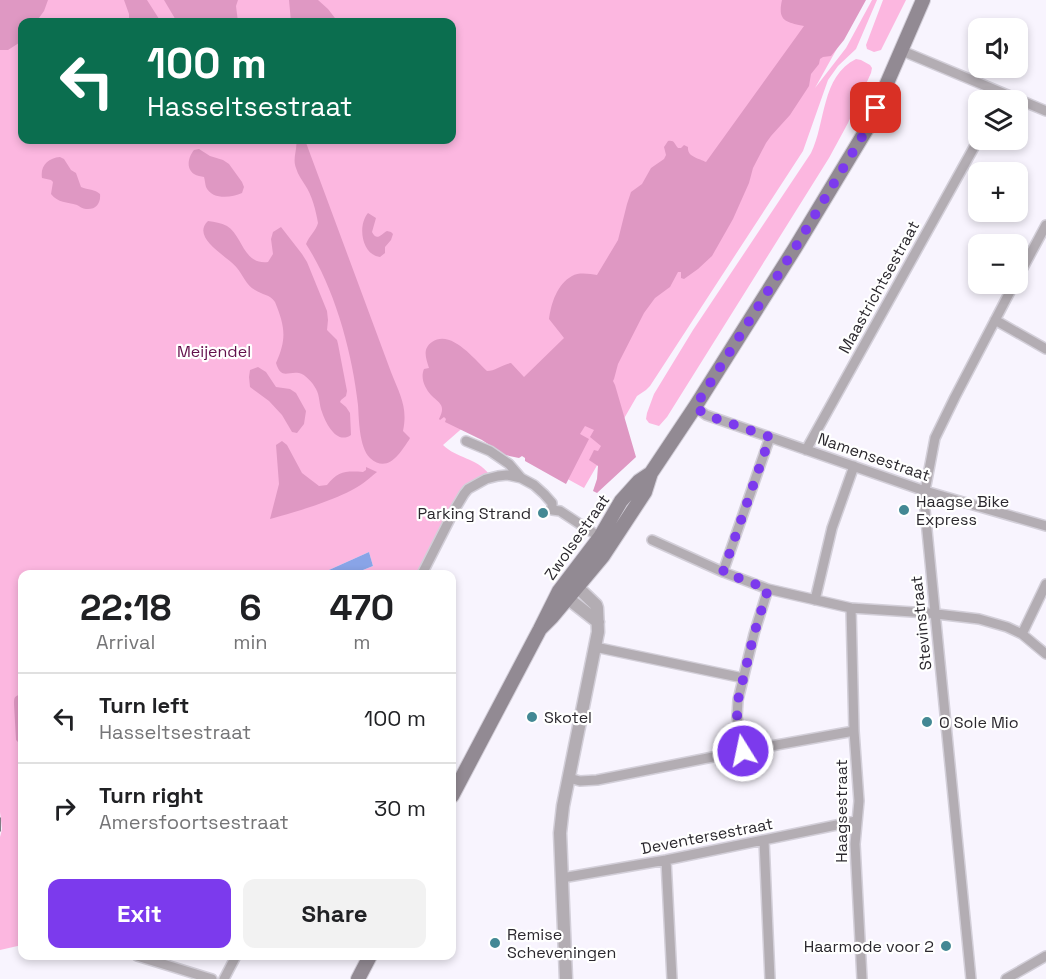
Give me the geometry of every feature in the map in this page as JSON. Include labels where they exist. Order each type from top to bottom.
[{"type":"main road","name":"Zwolsestraat","points":[[456,788],[540,629],[605,541],[621,501],[639,481],[651,473],[695,407],[868,127],[923,0]]},
{"type":"main road","points":[[358,979],[368,960]]},
{"type":"street","points":[[900,50],[983,90]]},
{"type":"street","points":[[1028,106],[1046,111]]},
{"type":"street","name":"Maastrichtsestraat","points":[[806,450],[972,150]]},
{"type":"street","points":[[1028,259],[1046,225]]},
{"type":"street","name":"Stevinstraat","points":[[971,979],[925,510],[925,490],[935,438],[1009,294]]},
{"type":"street","points":[[995,320],[1046,349]]},
{"type":"street","name":"Namensestraat","points":[[695,407],[706,415],[806,450],[925,490],[1046,526]]},
{"type":"street","points":[[723,572],[770,437]]},
{"type":"street","points":[[466,441],[490,451],[508,464],[521,478]]},
{"type":"street","points":[[815,600],[832,528],[854,466]]},
{"type":"street","points":[[424,570],[464,494],[468,489],[486,479],[498,476],[521,478],[534,485],[552,503],[552,510],[560,511],[605,541]]},
{"type":"street","points":[[652,540],[723,572],[768,589],[851,608],[979,619],[1007,627],[1022,634],[1046,654]]},
{"type":"street","points":[[566,979],[560,833],[598,622],[596,604],[573,583]]},
{"type":"street","points":[[1022,634],[1046,584]]},
{"type":"street","points":[[743,751],[737,717],[738,700],[768,589]]},
{"type":"street","points":[[563,595],[598,622]]},
{"type":"street","name":"Haagsestraat","points":[[851,608],[854,731],[859,801],[855,844],[862,979]]},
{"type":"street","points":[[595,647],[743,678]]},
{"type":"street","points":[[569,778],[580,781],[597,780],[854,731]]},
{"type":"street","name":"Deventersestraat","points":[[562,878],[666,860],[856,821]]},
{"type":"street","points":[[764,840],[770,979]]},
{"type":"street","points":[[666,860],[672,979]]},
{"type":"street","points":[[1006,979],[1046,956]]},
{"type":"street","points":[[150,960],[212,979]]},
{"type":"street","points":[[224,979],[234,960]]},
{"type":"green space","name":"Meijendel","points":[[0,0],[864,0],[815,88],[846,48],[872,0],[877,0],[856,49],[838,66],[828,80],[803,151],[650,386],[637,396],[584,488],[467,424],[443,445],[479,465],[489,474],[466,485],[460,491],[419,570],[363,570],[373,566],[369,552],[329,570],[18,570],[18,946],[0,950],[0,837],[2,829],[0,812]]},
{"type":"green space","points":[[883,0],[906,0],[881,50],[874,52],[867,49],[866,45]]},
{"type":"green space","points":[[856,59],[870,65],[871,73],[829,158],[667,417],[659,426],[649,423],[646,419],[647,413],[654,394],[693,330],[811,153],[830,88],[836,77]]},
{"type":"shaded area","points":[[0,0],[48,0],[39,18],[18,18],[18,44],[8,50],[0,50]]},
{"type":"shaded area","points":[[124,0],[147,0],[158,18],[129,18]]},
{"type":"shaded area","points":[[164,0],[238,0],[236,6],[238,18],[175,18]]},
{"type":"shaded area","points":[[289,0],[318,0],[335,18],[291,18]]},
{"type":"shaded area","points":[[782,0],[866,0],[844,40],[831,56],[820,59],[811,74],[809,86],[790,115],[766,143],[753,168],[733,219],[712,256],[684,279],[681,278],[681,272],[678,272],[670,287],[655,298],[644,313],[618,364],[613,381],[636,457],[597,493],[593,491],[598,466],[589,460],[594,450],[598,451],[601,446],[590,437],[594,430],[585,426],[580,434],[589,439],[566,484],[525,461],[522,456],[519,458],[505,455],[482,440],[445,422],[444,417],[440,420],[441,405],[429,392],[423,379],[424,369],[429,368],[426,354],[429,345],[439,339],[447,339],[462,347],[487,371],[511,363],[524,377],[564,338],[549,319],[556,295],[562,284],[572,276],[597,275],[618,240],[631,192],[642,184],[651,168],[664,159],[666,155],[664,147],[668,141],[673,142],[678,148],[684,145],[688,147],[691,155],[706,162],[804,26],[788,22],[782,17]]},
{"type":"shaded area","points":[[296,144],[306,144],[402,401],[403,431],[410,438],[397,456],[388,463],[382,464],[370,458],[364,447],[355,385],[341,322],[326,281],[306,244],[318,223],[312,198],[295,164]]},
{"type":"shaded area","points":[[199,149],[229,164],[242,182],[244,187],[242,193],[222,197],[209,191],[204,177],[194,174],[189,165],[192,153]]},
{"type":"shaded area","points":[[60,157],[76,173],[81,187],[100,194],[99,203],[95,207],[84,209],[60,201],[51,194],[53,182],[42,178],[42,170],[49,161]]},
{"type":"shaded area","points":[[368,213],[376,218],[372,232],[376,236],[387,231],[393,234],[385,247],[385,253],[380,257],[369,251],[363,239],[363,225]]},
{"type":"shaded area","points":[[208,221],[227,226],[237,236],[248,255],[260,262],[268,262],[273,254],[271,239],[273,232],[281,227],[302,254],[327,311],[327,330],[337,340],[347,391],[346,396],[340,402],[350,413],[351,435],[341,437],[329,427],[316,389],[306,377],[299,373],[285,374],[280,371],[276,363],[282,346],[283,332],[275,302],[271,297],[252,288],[237,268],[207,240],[204,227]]},
{"type":"shaded area","points":[[258,367],[266,372],[276,387],[290,389],[296,393],[306,411],[304,424],[297,433],[292,432],[282,415],[269,401],[250,387],[250,370]]},
{"type":"shaded area","points":[[282,441],[287,445],[302,473],[319,486],[327,485],[343,473],[363,472],[366,467],[377,472],[347,493],[270,519],[279,484],[276,445]]},
{"type":"shaded area","points":[[18,696],[18,742],[16,740],[15,697]]},
{"type":"water","points":[[369,552],[373,566],[363,570],[329,570]]},
{"type":"tram line","points":[[0,818],[0,831]]},
{"type":"place","name":"Haagse Bike Express","points":[[904,510]]},
{"type":"place","name":"Parking Strand","points":[[543,513]]},
{"type":"place","name":"Skotel","points":[[532,717]]},
{"type":"place","name":"O Sole Mio","points":[[927,722]]},
{"type":"place","name":"Remise Scheveningen","points":[[495,943]]},
{"type":"place","name":"Haarmode voor 2","points":[[946,946]]},
{"type":"route","points":[[743,751],[737,717],[738,700],[768,589],[723,572],[770,437],[706,415],[695,407],[795,248],[868,127],[876,108]]}]
